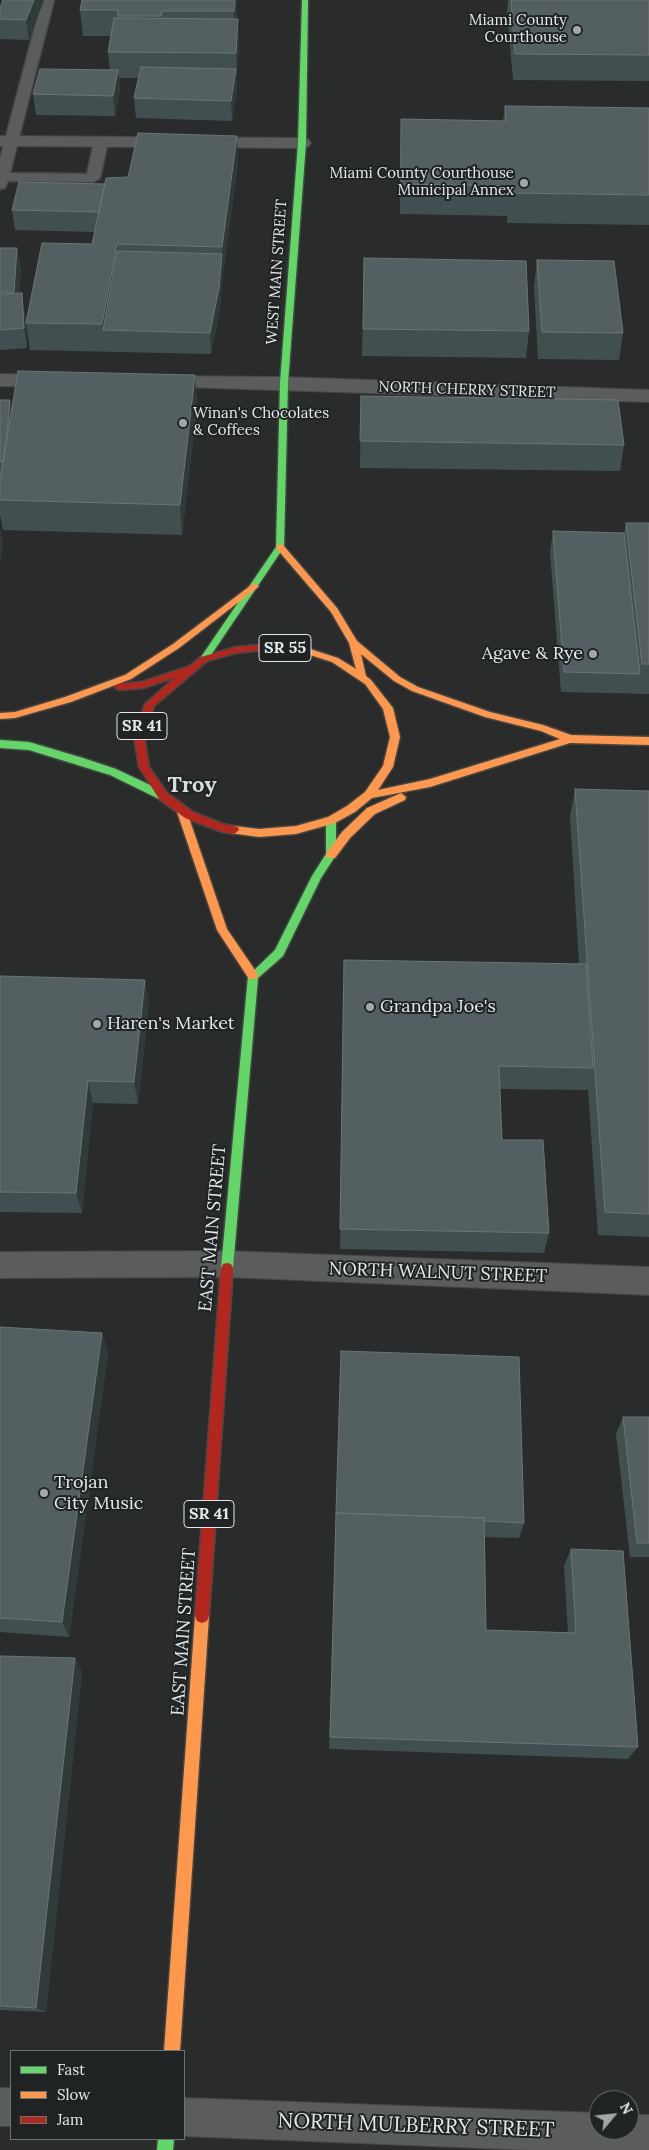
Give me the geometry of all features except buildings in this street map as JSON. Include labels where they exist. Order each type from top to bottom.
[{"type":"main road","name":"WEST MAIN STREET","points":[[280,547],[284,383],[302,143],[305,0]]},
{"type":"main road","points":[[0,744],[29,746],[113,772],[163,796],[189,815],[222,828],[259,833],[296,830],[331,820],[351,809],[369,795],[388,767],[395,737],[388,708],[365,679],[354,643],[334,610],[280,547],[204,660],[190,669],[143,685],[95,690]]},
{"type":"main road","points":[[0,716],[16,714],[68,700],[128,677],[197,630],[254,586]]},
{"type":"main road","points":[[354,643],[397,679],[415,689],[488,716],[543,728],[570,739]]},
{"type":"main road","name":"SR 55","points":[[204,660],[236,650],[261,648],[304,650],[335,660],[365,679]]},
{"type":"main road","name":"SR 41","points":[[163,796],[144,767],[139,735],[150,704],[190,669]]},
{"type":"main road","points":[[365,679],[415,689]]},
{"type":"main road","points":[[369,795],[430,783],[570,739],[649,741]]},
{"type":"main road","points":[[181,809],[222,930],[253,976],[279,953],[317,876],[330,855],[346,835],[371,811],[430,783]]},
{"type":"main road","points":[[330,855],[331,820]]},
{"type":"main road","name":"EAST MAIN STREET","points":[[172,2050],[227,1264],[253,976]]},
{"type":"street","points":[[6,141],[302,143]]},
{"type":"street","points":[[0,380],[69,381]]},
{"type":"street","name":"NORTH CHERRY STREET","points":[[138,382],[284,383],[649,396]]},
{"type":"street","name":"NORTH WALNUT STREET","points":[[0,1265],[227,1264],[649,1281]]},
{"type":"street","name":"NORTH MULBERRY STREET","points":[[185,2117],[649,2136]]},
{"type":"lane","points":[[48,0],[6,141],[1,181],[93,178],[101,142]]},
{"type":"traffic: fast","points":[[280,547],[284,383],[302,143],[305,0]]},
{"type":"traffic: fast","points":[[204,659],[280,547]]},
{"type":"traffic: fast","points":[[0,744],[29,746],[80,761],[113,772],[163,796]]},
{"type":"traffic: fast","points":[[253,976],[279,953],[317,876],[331,855],[331,820]]},
{"type":"traffic: fast","points":[[227,1268],[253,976]]},
{"type":"traffic: fast","points":[[165,2150],[166,2140]]},
{"type":"traffic: slow","points":[[280,547],[334,610],[354,643],[362,676]]},
{"type":"traffic: slow","points":[[0,716],[15,715],[68,700],[128,677],[176,646],[254,586]]},
{"type":"traffic: slow","points":[[354,643],[397,679],[415,689],[488,715],[543,728],[570,739]]},
{"type":"traffic: slow","points":[[234,830],[259,833],[296,830],[331,820],[351,809],[369,795],[388,767],[395,737],[388,708],[368,682],[335,660],[304,650],[270,647]]},
{"type":"traffic: slow","points":[[369,795],[430,783],[570,739],[649,741]]},
{"type":"traffic: slow","points":[[331,855],[346,835],[371,811],[401,797]]},
{"type":"traffic: slow","points":[[181,809],[222,930],[253,976]]},
{"type":"traffic: slow","points":[[172,2050],[202,1616]]},
{"type":"traffic: jam","points":[[234,830],[222,828],[189,815],[163,796],[144,767],[139,735],[150,704],[204,659],[236,650],[270,647]]},
{"type":"traffic: jam","points":[[119,687],[143,685],[190,669]]},
{"type":"traffic: jam","points":[[202,1616],[227,1268]]},
{"type":"place","name":"Miami County Courthouse","points":[[577,30]]},
{"type":"place","name":"Miami County Courthouse Municipal Annex","points":[[524,183]]},
{"type":"place","name":"Winan's Chocolates & Coffees","points":[[183,423]]},
{"type":"place","name":"Agave & Rye","points":[[593,654]]},
{"type":"place","name":"Grandpa Joe's","points":[[370,1007]]},
{"type":"place","name":"Haren's Market","points":[[97,1024]]},
{"type":"place","name":"Trojan City Music","points":[[44,1493]]},
{"type":"district","name":"Troy","points":[[192,786]]}]
